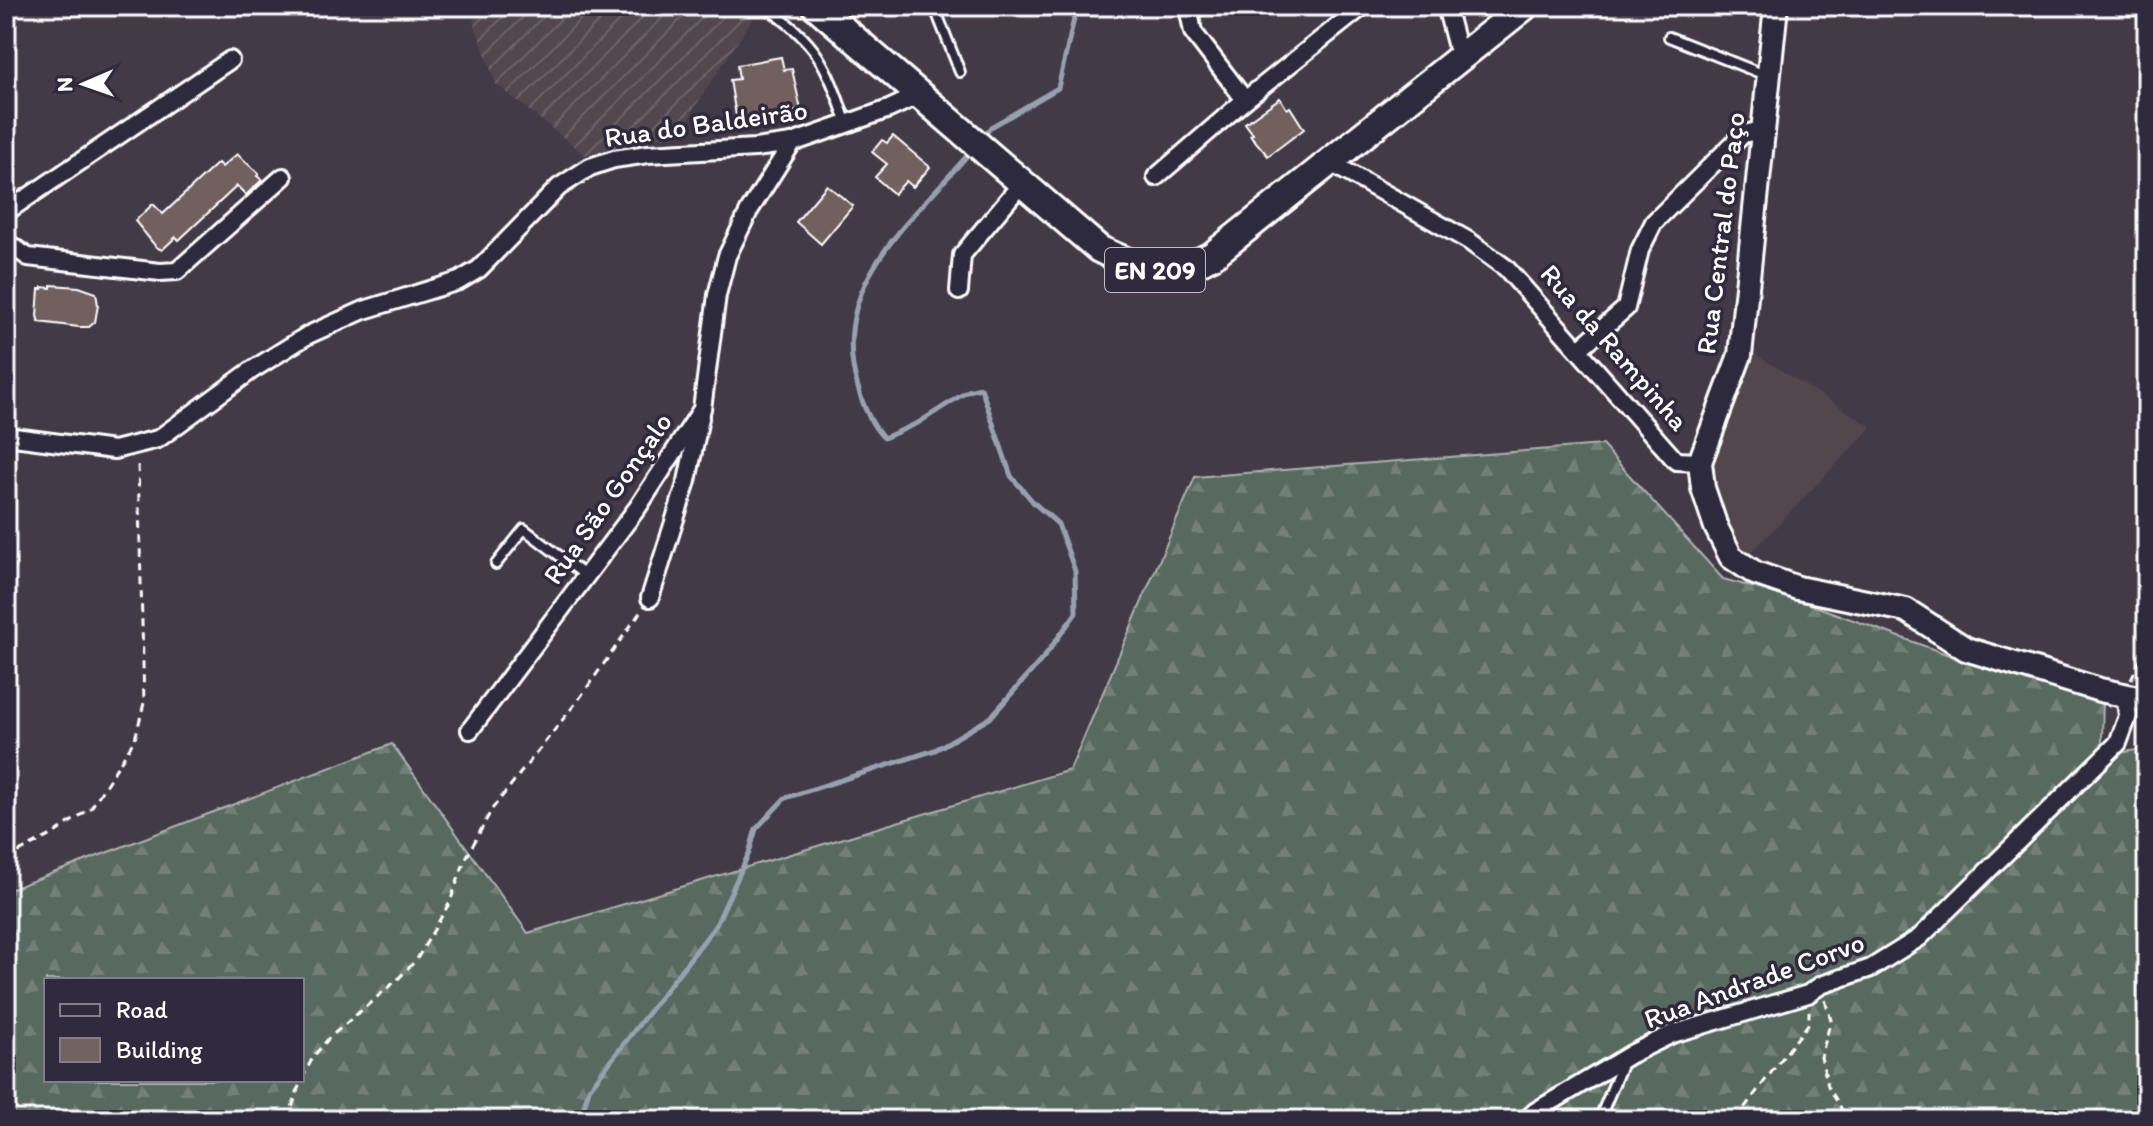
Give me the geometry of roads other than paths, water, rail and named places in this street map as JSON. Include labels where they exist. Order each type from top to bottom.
[{"type":"main road","name":"EN 209","points":[[816,6],[1099,249],[1129,263],[1154,269],[1179,270],[1213,255],[1525,6]]},
{"type":"street","points":[[1195,6],[1190,17],[1193,32],[1245,100]]},
{"type":"street","points":[[1156,177],[1245,100],[1363,6]]},
{"type":"street","name":"Rua Central do Paço","points":[[1700,462],[1740,355],[1776,6]]},
{"type":"street","points":[[1448,12],[1482,41]]},
{"type":"street","points":[[1448,12],[1460,59]]},
{"type":"street","points":[[6,212],[230,60]]},
{"type":"street","name":"Rua do Baldeirão","points":[[6,436],[114,450],[158,439],[252,370],[308,335],[364,310],[459,281],[479,269],[559,187],[590,167],[614,159],[648,154],[792,143],[919,95]]},
{"type":"street","points":[[1579,349],[1626,308],[1640,250],[1654,222],[1743,134],[1763,130]]},
{"type":"street","name":"Rua São Gonçalo","points":[[470,730],[638,507],[702,409],[717,295],[727,256],[749,211],[792,143]]},
{"type":"street","name":"Rua da Rampinha","points":[[1331,163],[1469,241],[1506,268],[1676,461],[1700,462],[1703,488],[1716,527],[1731,557],[1755,573],[1798,588],[1906,610],[1966,649],[2136,698]]},
{"type":"street","points":[[6,242],[28,257],[160,272],[177,271],[283,177]]},
{"type":"street","points":[[959,291],[962,255],[1022,183]]},
{"type":"street","points":[[650,598],[687,481],[702,409]]},
{"type":"street","name":"Rua Andrade Corvo","points":[[1526,1120],[1624,1059],[1672,1034],[1814,990],[1871,968],[1919,938],[2118,743],[2136,698]]},
{"type":"lane","points":[[764,6],[786,21],[816,50],[828,70],[847,124]]},
{"type":"lane","points":[[934,6],[960,72]]},
{"type":"lane","points":[[1669,37],[1769,77]]},
{"type":"lane","points":[[496,564],[524,529],[586,576]]},
{"type":"lane","points":[[1599,1120],[1624,1059]]},
{"type":"waterway","points":[[981,139],[991,127],[1058,88],[1077,6]]},
{"type":"waterway","points":[[580,1120],[589,1089],[716,925],[749,853],[756,829],[785,798],[935,750],[990,718],[1044,657],[1076,613],[1075,571],[1058,524],[1034,503],[1011,476],[981,388],[968,391],[918,423],[884,438],[867,413],[857,384],[851,348],[854,315],[865,284],[902,228],[972,150]]}]
